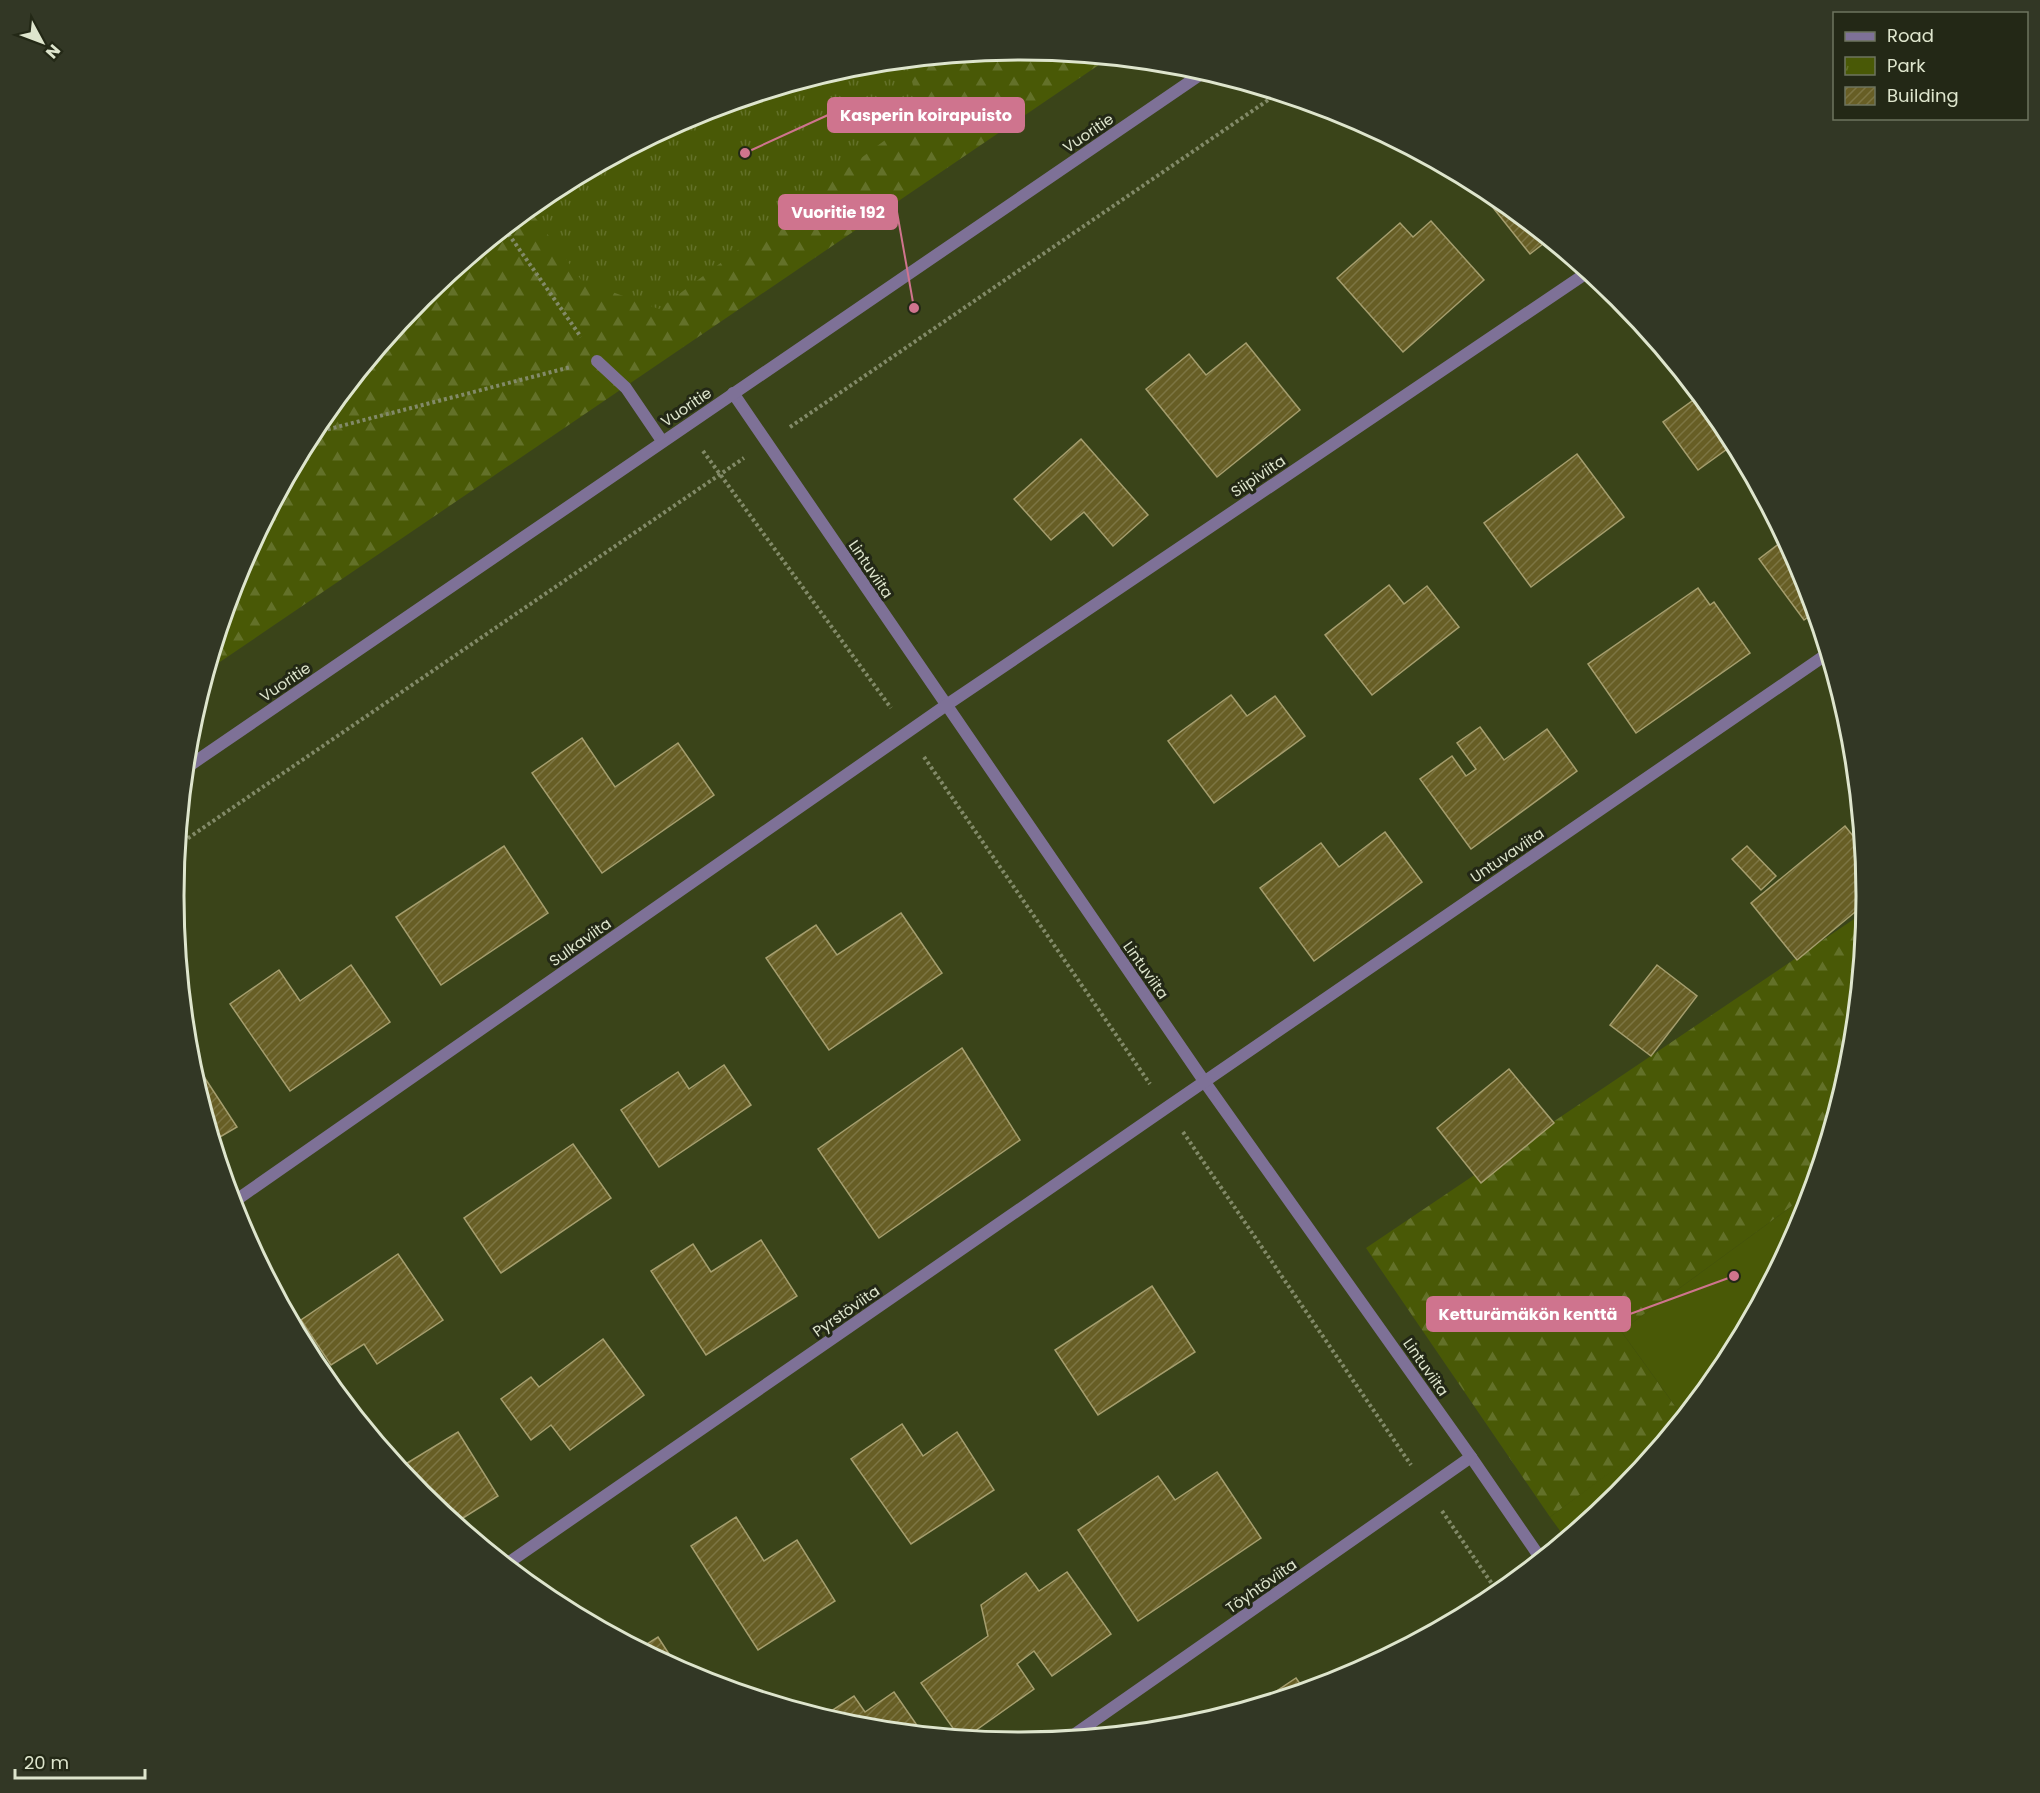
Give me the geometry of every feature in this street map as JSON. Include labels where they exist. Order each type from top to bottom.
[{"type":"street","name":"Vuoritie","points":[[195,762],[1194,79]]},
{"type":"street","name":"Siipiviita","points":[[945,705],[1581,277]]},
{"type":"street","points":[[597,361],[626,388],[662,441]]},
{"type":"street","name":"Lintuviita","points":[[733,393],[1204,1081],[1537,1553]]},
{"type":"street","name":"Untuvaviita","points":[[1204,1081],[1821,658]]},
{"type":"street","name":"Sulkaviita","points":[[240,1198],[945,705]]},
{"type":"street","name":"Pyrstöviita","points":[[511,1560],[1204,1081]]},
{"type":"street","name":"Töyhtöviita","points":[[1080,1731],[1471,1457]]},
{"type":"path","points":[[185,840],[1270,99]]},
{"type":"path","points":[[326,430],[597,361],[509,235]]},
{"type":"path","points":[[720,474],[874,683],[1493,1586]]},
{"type":"green space","points":[[1020,60],[1100,64],[217,664],[247,576],[270,527],[324,432],[356,387],[391,345],[468,268],[555,201],[650,146],[751,104],[803,89],[857,76],[911,67],[965,62]]},
{"type":"green space","points":[[909,67],[920,114],[659,309],[582,281],[534,216],[555,201],[650,146],[751,104],[857,76]]},
{"type":"green space","points":[[1856,918],[1855,951],[1849,1006],[1840,1060],[1828,1113],[1799,1201],[1621,1331],[1679,1412],[1633,1464],[1629,1459],[1550,1517],[1366,1248]]},
{"type":"green space","points":[[1799,1201],[1770,1266],[1744,1315],[1716,1361],[1679,1412],[1621,1331]]},
{"type":"green space","points":[[1629,1458],[1634,1464],[1562,1533],[1550,1517]]},
{"type":"building","points":[[1491,206],[1543,244],[1530,254]]},
{"type":"building","points":[[1431,221],[1484,280],[1403,352],[1337,278],[1400,223],[1413,237]]},
{"type":"building","points":[[1246,343],[1300,410],[1217,477],[1146,389],[1189,354],[1206,375]]},
{"type":"building","points":[[1693,400],[1727,449],[1698,470],[1663,422]]},
{"type":"building","points":[[1081,439],[1148,515],[1113,546],[1084,512],[1051,540],[1014,499]]},
{"type":"building","points":[[1577,454],[1624,517],[1531,587],[1484,523]]},
{"type":"building","points":[[1778,544],[1808,617],[1804,620],[1759,559]]},
{"type":"building","points":[[1389,585],[1404,604],[1427,586],[1459,627],[1372,695],[1325,635]]},
{"type":"building","points":[[1698,588],[1710,605],[1714,602],[1750,653],[1636,733],[1588,664]]},
{"type":"building","points":[[1231,695],[1247,716],[1275,696],[1305,736],[1214,803],[1168,741]]},
{"type":"building","points":[[1480,727],[1504,760],[1547,729],[1577,771],[1471,849],[1420,779],[1452,756],[1466,776],[1476,769],[1457,743]]},
{"type":"building","points":[[582,738],[615,787],[678,743],[714,795],[602,873],[532,773]]},
{"type":"building","points":[[1845,826],[1855,838],[1856,911],[1797,960],[1751,903]]},
{"type":"building","points":[[1385,832],[1422,882],[1314,961],[1260,888],[1321,843],[1339,867]]},
{"type":"building","points":[[504,846],[548,913],[441,985],[396,917]]},
{"type":"building","points":[[1747,846],[1776,876],[1761,890],[1732,859]]},
{"type":"building","points":[[901,913],[942,973],[829,1050],[766,958],[816,925],[837,955]]},
{"type":"building","points":[[351,965],[390,1022],[290,1091],[230,1004],[279,970],[300,1001]]},
{"type":"building","points":[[1657,965],[1697,996],[1651,1056],[1610,1025]]},
{"type":"building","points":[[962,1048],[1020,1140],[879,1238],[818,1149]]},
{"type":"building","points":[[724,1065],[751,1105],[659,1167],[621,1110],[678,1072],[689,1089]]},
{"type":"building","points":[[1509,1069],[1554,1123],[1481,1183],[1437,1128]]},
{"type":"building","points":[[204,1076],[237,1127],[219,1137]]},
{"type":"building","points":[[573,1144],[611,1198],[501,1273],[464,1218]]},
{"type":"building","points":[[761,1240],[797,1296],[706,1355],[651,1271],[693,1244],[711,1272]]},
{"type":"building","points":[[398,1254],[443,1320],[377,1364],[364,1344],[331,1365],[301,1320]]},
{"type":"building","points":[[1152,1286],[1195,1352],[1098,1415],[1055,1350]]},
{"type":"building","points":[[603,1339],[644,1395],[570,1450],[551,1425],[531,1440],[501,1399],[531,1377],[539,1387]]},
{"type":"building","points":[[902,1424],[923,1456],[957,1432],[994,1490],[911,1544],[851,1459]]},
{"type":"building","points":[[458,1432],[498,1496],[462,1519],[406,1464]]},
{"type":"building","points":[[1217,1472],[1261,1538],[1138,1621],[1078,1530],[1158,1476],[1175,1500]]},
{"type":"building","points":[[736,1517],[764,1561],[797,1540],[835,1601],[758,1650],[691,1546]]},
{"type":"building","points":[[1067,1572],[1111,1634],[1052,1676],[1034,1651],[1017,1664],[1034,1689],[974,1731],[954,1730],[921,1683],[988,1636],[981,1605],[1026,1573],[1039,1591]]},
{"type":"building","points":[[658,1637],[670,1656],[650,1647],[646,1645]]},
{"type":"building","points":[[1296,1678],[1300,1684],[1289,1689],[1272,1694]]},
{"type":"building","points":[[894,1692],[918,1727],[831,1711],[854,1696],[865,1712]]},
{"type":"place","name":"Kasperin koirapuisto","points":[[745,153]]},
{"type":"place","name":"Vuoritie 192","points":[[914,308]]},
{"type":"place","name":"Ketturämäkön kenttä","points":[[1734,1276]]}]
